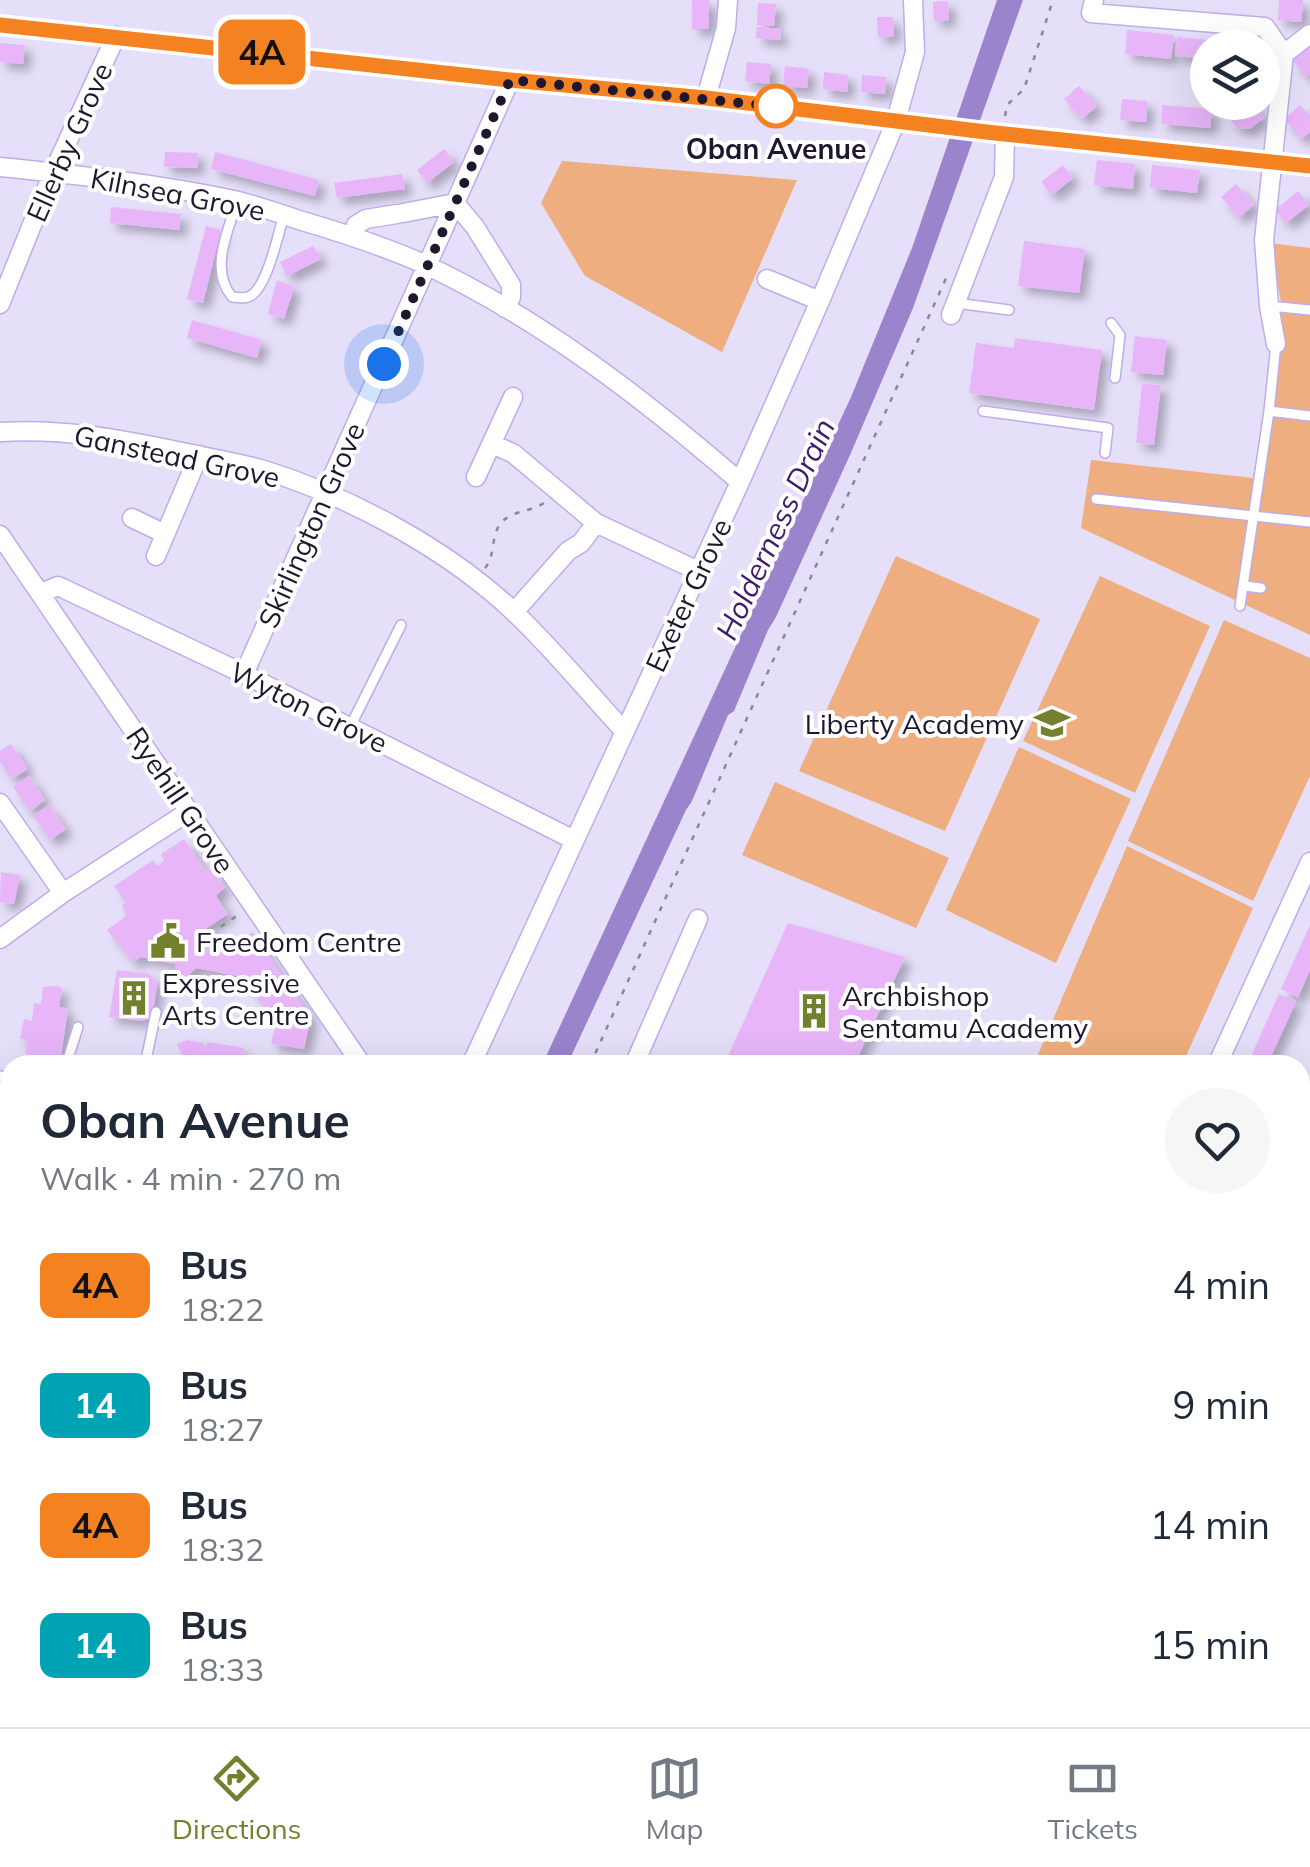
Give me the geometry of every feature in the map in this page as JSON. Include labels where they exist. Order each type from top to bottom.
[{"type":"street","points":[[706,98],[726,28],[728,0]]},
{"type":"street","name":"Exeter Grove","points":[[476,1055],[740,482],[896,121],[915,52],[913,0]]},
{"type":"street","points":[[1094,0],[1090,14],[1265,27],[1284,54],[1264,240],[1276,344]]},
{"type":"street","points":[[0,25],[1310,166]]},
{"type":"street","points":[[1284,54],[1310,34]]},
{"type":"street","name":"Ellerby Grove","points":[[0,304],[53,172],[116,36]]},
{"type":"street","name":"Skirlington Grove","points":[[244,674],[510,80]]},
{"type":"street","points":[[954,309],[1004,177],[997,133]]},
{"type":"street","name":"Kilnsea Grove","points":[[0,167],[146,184],[237,201],[353,236],[428,266],[564,345],[626,388],[740,482]]},
{"type":"street","points":[[353,236],[356,225],[366,219],[455,203],[511,285],[511,297],[505,308]]},
{"type":"street","points":[[767,279],[820,301]]},
{"type":"street","points":[[476,477],[513,397]]},
{"type":"street","name":"Ganstead Grove","points":[[0,432],[63,431],[123,439],[263,470],[326,493],[396,526],[514,612],[624,731]]},
{"type":"street","points":[[493,444],[514,454],[596,523],[698,571]]},
{"type":"street","points":[[156,556],[199,456]]},
{"type":"street","points":[[132,518],[165,534]]},
{"type":"street","points":[[514,612],[568,551],[582,543],[596,523]]},
{"type":"street","name":"Ryehill Grove","points":[[2,543],[41,592],[355,1055]]},
{"type":"street","name":"Wyton Grove","points":[[41,592],[58,586],[244,674],[574,840]]},
{"type":"street","points":[[0,802],[74,892]]},
{"type":"street","points":[[0,939],[188,812]]},
{"type":"street","points":[[1222,1055],[1310,862]]},
{"type":"street","points":[[638,1055],[698,919]]},
{"type":"lane","points":[[237,201],[219,268],[223,287],[232,297],[249,297],[258,290],[284,215]]},
{"type":"lane","points":[[1269,306],[1310,310]]},
{"type":"lane","points":[[954,309],[1010,310]]},
{"type":"lane","points":[[1111,323],[1120,334],[1115,378]]},
{"type":"lane","points":[[1240,606],[1276,344]]},
{"type":"lane","points":[[982,411],[1108,428],[1105,453]]},
{"type":"lane","points":[[1269,411],[1310,416]]},
{"type":"lane","points":[[1096,499],[1310,522]]},
{"type":"lane","points":[[1244,586],[1261,588]]},
{"type":"lane","points":[[350,727],[400,625]]},
{"type":"lane","points":[[147,1055],[156,1012]]},
{"type":"lane","points":[[69,1055],[78,1027]]},
{"type":"path","points":[[997,133],[1007,104],[1024,89],[1054,0]]},
{"type":"path","points":[[595,1055],[952,264]]},
{"type":"path","points":[[474,580],[490,563],[494,538],[503,521],[543,504],[555,489]]},
{"type":"path","points":[[210,934],[253,906]]},
{"type":"shaded area","points":[[997,0],[1023,0],[913,308],[850,455],[572,1055],[547,1055],[851,397],[912,248]]},
{"type":"shaded area","points":[[562,161],[797,180],[722,352],[585,276],[541,203]]},
{"type":"shaded area","points":[[1269,243],[1310,248],[1310,635],[1081,528],[1091,460],[1253,478],[1282,306]]},
{"type":"shaded area","points":[[896,556],[1040,619],[945,831],[799,771]]},
{"type":"shaded area","points":[[1100,576],[1210,626],[1135,793],[1023,741]]},
{"type":"shaded area","points":[[1224,620],[1310,658],[1310,776],[1253,901],[1128,841]]},
{"type":"shaded area","points":[[1019,747],[1131,799],[1056,963],[946,910]]},
{"type":"shaded area","points":[[775,782],[949,858],[916,928],[742,855]]},
{"type":"shaded area","points":[[1127,846],[1253,908],[1187,1055],[1038,1055]]},
{"type":"building","points":[[692,0],[709,0],[709,29],[692,29]]},
{"type":"building","points":[[1279,0],[1303,0],[1301,22],[1278,20]]},
{"type":"building","points":[[948,1],[949,20],[934,21],[933,2]]},
{"type":"building","points":[[758,3],[776,4],[774,26],[757,25]]},
{"type":"building","points":[[877,17],[893,17],[894,36],[878,37]]},
{"type":"building","points":[[757,27],[781,29],[780,40],[756,38]]},
{"type":"building","points":[[1127,30],[1174,35],[1171,59],[1125,54]]},
{"type":"building","points":[[1177,37],[1190,38],[1190,57],[1175,56]]},
{"type":"building","points":[[0,43],[25,45],[23,64],[0,62]]},
{"type":"building","points":[[1310,44],[1310,74],[1305,77],[1291,57]]},
{"type":"building","points":[[747,62],[771,64],[769,84],[745,81]]},
{"type":"building","points":[[785,66],[809,69],[807,88],[783,86]]},
{"type":"building","points":[[824,72],[848,75],[847,92],[823,89]]},
{"type":"building","points":[[862,75],[886,77],[885,94],[861,92]]},
{"type":"building","points":[[1079,86],[1097,106],[1082,119],[1064,99]]},
{"type":"building","points":[[1122,99],[1147,101],[1146,122],[1120,120]]},
{"type":"building","points":[[1162,105],[1190,107],[1190,120],[1211,120],[1210,128],[1161,124]]},
{"type":"building","points":[[1300,105],[1310,116],[1310,132],[1301,139],[1284,119]]},
{"type":"building","points":[[1231,120],[1261,120],[1250,129],[1237,128]]},
{"type":"building","points":[[444,149],[454,162],[427,183],[417,170]]},
{"type":"building","points":[[165,152],[198,153],[197,168],[164,167]]},
{"type":"building","points":[[215,152],[319,180],[315,196],[211,169]]},
{"type":"building","points":[[1097,160],[1135,164],[1133,189],[1094,185]]},
{"type":"building","points":[[1063,165],[1073,178],[1052,195],[1041,182]]},
{"type":"building","points":[[1152,165],[1200,170],[1197,193],[1150,188]]},
{"type":"building","points":[[402,174],[405,189],[337,198],[334,183]]},
{"type":"building","points":[[1236,184],[1254,205],[1239,218],[1221,197]]},
{"type":"building","points":[[1298,191],[1309,205],[1286,223],[1275,210]]},
{"type":"building","points":[[111,207],[181,214],[179,230],[110,223]]},
{"type":"building","points":[[206,226],[221,230],[203,303],[187,299]]},
{"type":"building","points":[[1024,241],[1085,249],[1079,293],[1018,286]]},
{"type":"building","points":[[313,246],[321,259],[287,276],[280,262]]},
{"type":"building","points":[[277,280],[294,287],[284,319],[268,314]]},
{"type":"building","points":[[192,320],[262,340],[257,358],[187,338]]},
{"type":"building","points":[[1135,336],[1167,340],[1163,375],[1131,372]]},
{"type":"building","points":[[1015,338],[1102,350],[1094,410],[969,393],[976,343],[1014,348]]},
{"type":"building","points":[[1142,384],[1161,385],[1154,445],[1136,443]]},
{"type":"building","points":[[11,744],[28,769],[12,779],[0,762],[0,751]]},
{"type":"building","points":[[29,776],[45,800],[30,811],[13,787]]},
{"type":"building","points":[[49,805],[66,829],[50,840],[33,816]]},
{"type":"building","name":"Freedom Centre","points":[[184,839],[206,871],[211,868],[225,887],[216,896],[228,914],[199,933],[202,938],[237,944],[252,932],[311,1017],[304,1049],[271,1044],[276,1024],[243,977],[196,968],[184,980],[179,978],[175,964],[141,957],[133,962],[107,930],[126,916],[122,906],[126,902],[114,886],[153,860],[157,866],[164,861],[161,854]]},
{"type":"building","points":[[1,872],[20,875],[14,904],[0,902]]},
{"type":"building","name":"Archbishop Sentamu Academy","points":[[788,923],[905,957],[859,1055],[729,1055]]},
{"type":"building","points":[[1310,925],[1310,970],[1298,997],[1281,989]]},
{"type":"building","name":"Expressive Arts Centre","points":[[117,970],[149,974],[155,980],[152,1017],[143,1021],[109,1017]]},
{"type":"building","points":[[43,987],[62,988],[59,1007],[68,1009],[61,1055],[25,1055],[28,1040],[20,1039],[24,1019],[32,1021],[34,1003],[41,1004]]},
{"type":"building","points":[[1279,994],[1296,1001],[1272,1055],[1252,1055]]},
{"type":"building","points":[[187,1040],[207,1047],[207,1042],[244,1048],[243,1055],[182,1055],[177,1044]]},
{"type":"bus line","name":"4A","points":[[0,25],[1310,166]]},
{"type":"place","name":"Oban Avenue","points":[[776,106]]},
{"type":"place","name":"Liberty Academy","points":[[1052,723]]},
{"type":"place","name":"Freedom Centre","points":[[168,941]]},
{"type":"place","name":"Expressive Arts Centre","points":[[134,998]]},
{"type":"place","name":"Archbishop Sentamu Academy","points":[[814,1011]]},
{"type":"route","points":[[384,364],[510,80],[782,107],[776,106]]},
{"type":"water label","name":"Holderness Drain","points":[[775,529]]}]
